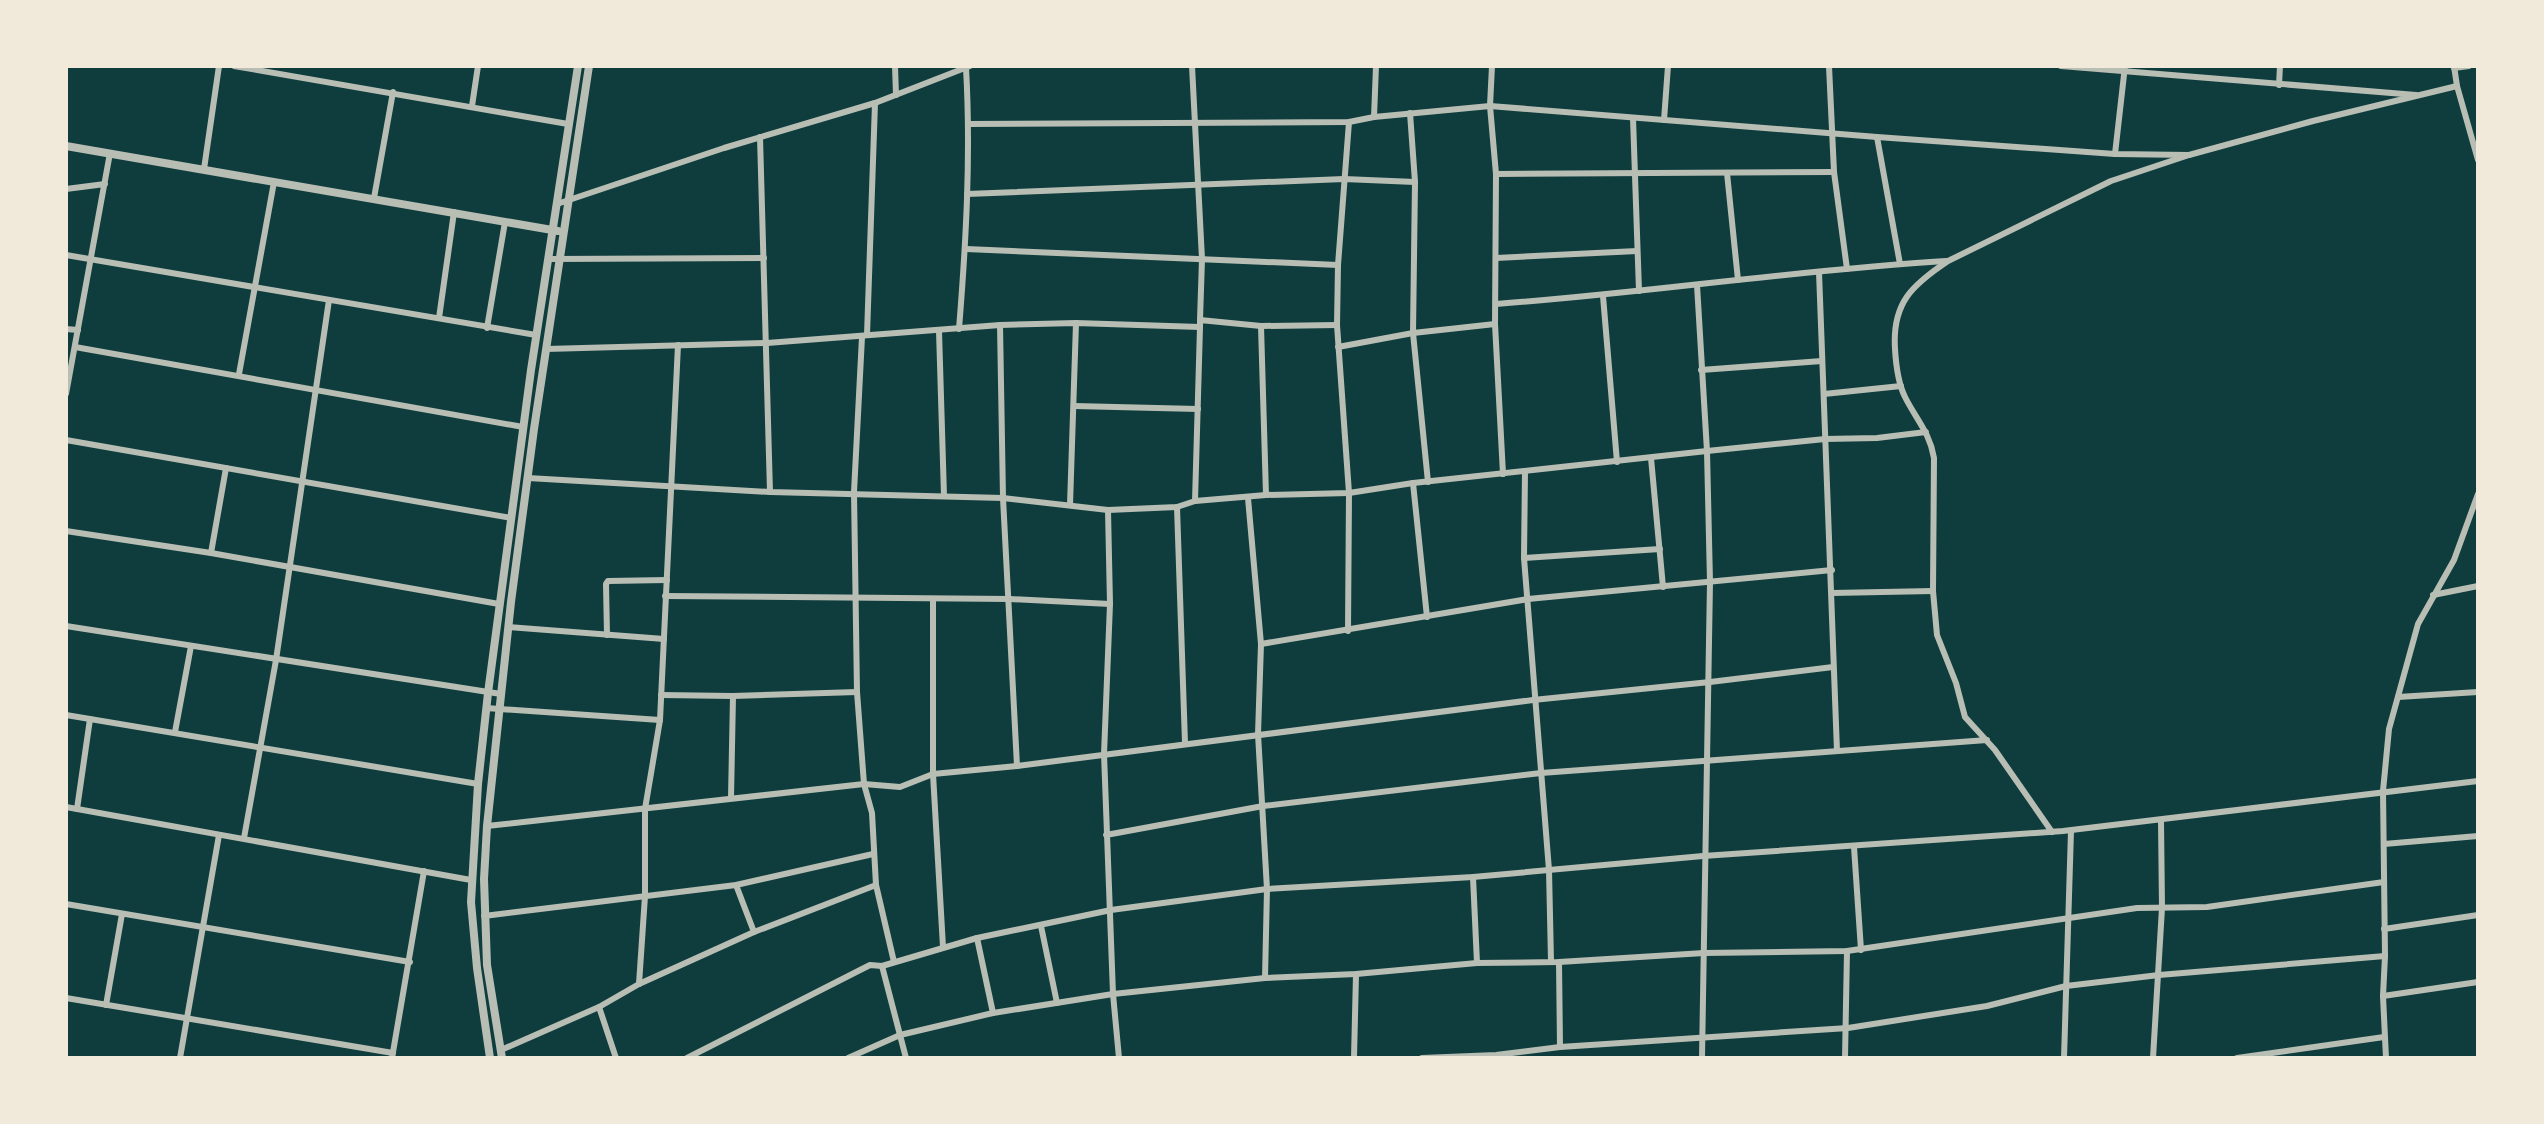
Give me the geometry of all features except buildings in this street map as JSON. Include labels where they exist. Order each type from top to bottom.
[{"type":"street","points":[[204,169],[219,66]]},
{"type":"street","points":[[234,66],[568,124]]},
{"type":"street","points":[[301,77],[303,66]]},
{"type":"street","points":[[472,106],[478,66]]},
{"type":"street","points":[[501,1051],[487,965],[484,916],[487,826],[508,627],[546,349],[554,260],[552,230],[578,66]]},
{"type":"street","points":[[490,1058],[477,968],[471,880],[478,784],[536,335],[563,232],[589,66]]},
{"type":"street","points":[[895,66],[896,95]]},
{"type":"street","points":[[1192,66],[1202,259],[1195,501]]},
{"type":"street","points":[[1374,117],[1376,66]]},
{"type":"street","points":[[1492,66],[1490,106],[1496,174],[1495,324],[1503,474]]},
{"type":"street","points":[[1664,120],[1668,66]]},
{"type":"street","points":[[1829,66],[1834,172],[1847,269]]},
{"type":"street","points":[[2061,66],[2423,95]]},
{"type":"street","points":[[2279,85],[2280,66]]},
{"type":"street","points":[[2469,66],[2454,67],[2477,155]]},
{"type":"street","points":[[557,204],[760,137],[875,103],[968,67],[966,249],[959,329]]},
{"type":"street","points":[[2115,154],[2124,69]]},
{"type":"street","points":[[2052,832],[1987,740],[1965,717],[1956,683],[1937,635],[1933,591],[1934,458],[1932,443],[1901,386],[1895,354],[1895,318],[1915,287],[1948,261],[2111,181],[2189,155],[2457,86]]},
{"type":"street","points":[[374,198],[393,92]]},
{"type":"street","points":[[875,103],[865,336],[854,492],[857,692],[864,784],[872,813],[876,885],[894,962]]},
{"type":"street","points":[[969,124],[1349,122],[1490,106],[2115,154],[2189,155]]},
{"type":"street","points":[[1410,113],[1415,182],[1413,333],[1428,482]]},
{"type":"street","points":[[1633,118],[1639,291]]},
{"type":"street","points":[[1348,631],[1349,493],[1337,325],[1338,265],[1349,122]]},
{"type":"street","points":[[760,137],[770,492]]},
{"type":"street","points":[[1877,137],[1900,264]]},
{"type":"street","points":[[66,146],[563,232]]},
{"type":"street","points":[[66,394],[110,153]]},
{"type":"street","points":[[1496,174],[1834,172]]},
{"type":"street","points":[[1727,173],[1738,280]]},
{"type":"street","points":[[967,194],[1344,179],[1415,182]]},
{"type":"street","points":[[239,374],[274,182]]},
{"type":"street","points":[[66,189],[105,184]]},
{"type":"street","points":[[439,318],[454,212]]},
{"type":"street","points":[[487,328],[505,222]]},
{"type":"street","points":[[966,249],[1338,265]]},
{"type":"street","points":[[1496,258],[1637,251]]},
{"type":"street","points":[[66,255],[536,335]]},
{"type":"street","points":[[554,260],[764,258]]},
{"type":"street","points":[[1496,304],[1948,261]]},
{"type":"street","points":[[1819,272],[1837,751]]},
{"type":"street","points":[[1697,285],[1707,451],[1710,582],[1702,1058]]},
{"type":"street","points":[[1603,296],[1617,462]]},
{"type":"street","points":[[244,838],[276,660],[329,300]]},
{"type":"street","points":[[1070,505],[1076,323]]},
{"type":"street","points":[[1338,347],[1413,333],[1495,324]]},
{"type":"street","points":[[546,349],[767,343],[1000,325],[1337,325]]},
{"type":"street","points":[[1000,325],[1003,498],[1017,766]]},
{"type":"street","points":[[1261,326],[1266,495]]},
{"type":"street","points":[[66,329],[78,330]]},
{"type":"street","points":[[939,331],[944,496]]},
{"type":"street","points":[[639,984],[645,896],[645,809],[660,720],[678,345]]},
{"type":"street","points":[[75,347],[523,427]]},
{"type":"street","points":[[1701,370],[1822,361]]},
{"type":"street","points":[[1824,394],[1901,386]]},
{"type":"street","points":[[1074,406],[1198,409]]},
{"type":"street","points":[[528,478],[770,492],[1003,498],[1108,510],[1177,507],[1195,501],[1266,495],[1349,493],[1413,483],[1707,451],[1926,432]]},
{"type":"street","points":[[66,440],[511,518]]},
{"type":"street","points":[[1651,458],[1663,587]]},
{"type":"street","points":[[211,553],[226,468]]},
{"type":"street","points":[[1525,471],[1524,558],[1560,1047]]},
{"type":"street","points":[[1413,483],[1427,617]]},
{"type":"street","points":[[2386,1058],[2383,791],[2389,729],[2418,624],[2454,560],[2478,494]]},
{"type":"street","points":[[514,496],[526,498]]},
{"type":"street","points":[[1248,498],[1261,644],[1258,734],[1267,889],[1265,978]]},
{"type":"street","points":[[1177,507],[1185,743]]},
{"type":"street","points":[[1108,510],[1110,604],[1104,754],[1113,994],[1119,1058]]},
{"type":"street","points":[[66,531],[211,553],[499,604]]},
{"type":"street","points":[[1524,558],[1660,549]]},
{"type":"street","points":[[1261,644],[1528,599],[1832,570]]},
{"type":"street","points":[[607,635],[608,581],[667,580]]},
{"type":"street","points":[[2433,595],[2478,586]]},
{"type":"street","points":[[1832,593],[1933,591]]},
{"type":"street","points":[[665,596],[1010,599],[1110,604]]},
{"type":"street","points":[[933,599],[933,774],[943,947]]},
{"type":"street","points":[[66,626],[501,694]]},
{"type":"street","points":[[508,627],[664,639]]},
{"type":"street","points":[[175,732],[191,646]]},
{"type":"street","points":[[487,826],[864,784],[900,787],[933,774],[1533,700],[1833,667]]},
{"type":"street","points":[[661,695],[857,692]]},
{"type":"street","points":[[2398,697],[2478,692]]},
{"type":"street","points":[[731,798],[733,696]]},
{"type":"street","points":[[486,708],[660,720]]},
{"type":"street","points":[[66,715],[478,784]]},
{"type":"street","points":[[77,809],[90,719]]},
{"type":"street","points":[[1106,835],[1263,806],[1541,773],[1987,740]]},
{"type":"street","points":[[687,1058],[870,965],[882,966],[977,938],[1111,910],[1267,889],[1473,877],[1703,856],[2071,831],[2478,781]]},
{"type":"street","points":[[66,807],[471,880]]},
{"type":"street","points":[[2153,1058],[2162,908],[2161,821]]},
{"type":"street","points":[[2064,1058],[2071,831]]},
{"type":"street","points":[[180,1058],[219,835]]},
{"type":"street","points":[[2384,844],[2478,836]]},
{"type":"street","points":[[1854,847],[1861,950]]},
{"type":"street","points":[[484,916],[736,885],[873,854]]},
{"type":"street","points":[[66,998],[393,1055],[424,871]]},
{"type":"street","points":[[1473,877],[1477,963]]},
{"type":"street","points":[[848,1058],[900,1035],[993,1013],[1113,994],[1265,978],[1356,974],[1477,963],[1861,950],[2137,908],[2207,907],[2384,882]]},
{"type":"street","points":[[736,885],[754,932]]},
{"type":"street","points":[[488,1047],[501,1051],[754,932],[876,885]]},
{"type":"street","points":[[66,904],[410,962]]},
{"type":"street","points":[[106,1005],[122,914]]},
{"type":"street","points":[[2384,929],[2478,915]]},
{"type":"street","points":[[1041,926],[1057,1003]]},
{"type":"street","points":[[977,938],[993,1013]]},
{"type":"street","points":[[1845,1058],[1848,1028],[1847,951]]},
{"type":"street","points":[[1422,1058],[1497,1056],[1560,1047],[1848,1028],[1987,1006],[2066,986],[2385,956]]},
{"type":"street","points":[[882,966],[906,1058]]},
{"type":"street","points":[[1354,1058],[1356,974]]},
{"type":"street","points":[[2383,996],[2478,982]]},
{"type":"street","points":[[599,1007],[616,1058]]},
{"type":"street","points":[[2237,1058],[2384,1037]]},
{"type":"street","points":[[711,1047],[714,1058]]}]
